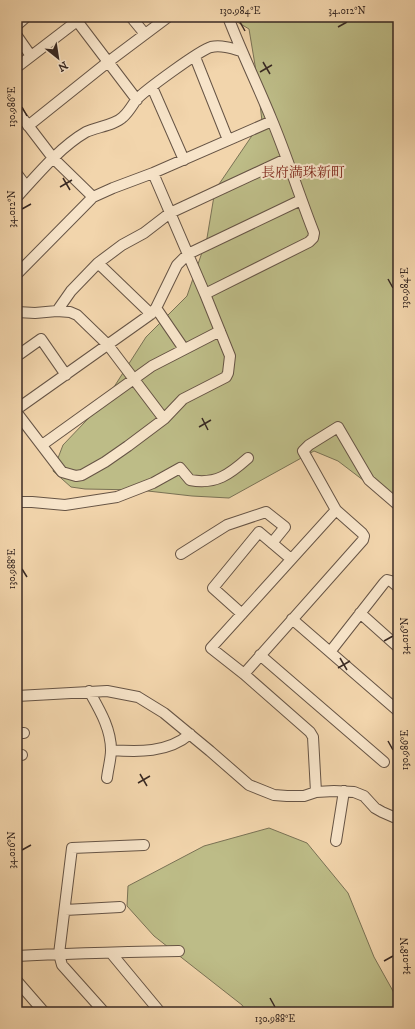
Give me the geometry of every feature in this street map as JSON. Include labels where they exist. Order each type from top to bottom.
[{"type":"street","points":[[17,25],[26,17]]},
{"type":"street","points":[[131,17],[145,34]]},
{"type":"street","points":[[28,126],[108,62],[168,17]]},
{"type":"street","points":[[205,294],[309,242],[313,238],[314,233],[272,120],[255,79],[241,51],[228,17]]},
{"type":"street","points":[[17,67],[75,19],[137,100]]},
{"type":"street","points":[[17,36],[31,56]]},
{"type":"street","points":[[17,196],[54,158],[86,132],[123,118],[137,100],[152,87],[195,56],[210,48],[224,46],[241,51]]},
{"type":"street","points":[[195,56],[228,140]]},
{"type":"street","points":[[152,87],[184,160]]},
{"type":"street","points":[[17,111],[54,158],[93,196]]},
{"type":"street","points":[[17,274],[93,196],[184,160],[272,120]]},
{"type":"street","points":[[57,311],[71,291],[98,263],[122,245],[144,233],[170,213],[286,159]]},
{"type":"street","points":[[17,412],[62,472],[76,476],[82,475],[128,446],[164,419],[183,399],[226,377],[228,373],[230,356],[153,173]]},
{"type":"street","points":[[17,174],[26,186]]},
{"type":"street","points":[[17,409],[154,311],[177,265],[188,254],[301,200]]},
{"type":"street","points":[[98,263],[154,311],[184,349]]},
{"type":"street","points":[[17,312],[35,313],[57,311],[70,312],[77,315],[108,345],[164,419]]},
{"type":"street","points":[[42,445],[162,360],[220,331]]},
{"type":"street","points":[[17,356],[40,339],[66,375]]},
{"type":"street","points":[[244,674],[363,540],[364,536],[362,533],[336,510],[303,451],[309,445],[338,427],[369,480],[398,504]]},
{"type":"street","points":[[17,502],[65,505],[117,497],[153,483],[180,468],[190,480],[197,482],[214,480],[226,476],[248,458]]},
{"type":"street","points":[[316,792],[313,737],[310,732],[244,674],[211,648],[336,510]]},
{"type":"street","points":[[181,554],[227,524],[266,512],[285,527],[272,543]]},
{"type":"street","points":[[242,614],[213,588],[259,532],[291,560]]},
{"type":"street","points":[[330,652],[387,580],[391,581],[398,587]]},
{"type":"street","points":[[360,613],[398,647]]},
{"type":"street","points":[[292,619],[398,711]]},
{"type":"street","points":[[260,655],[384,762]]},
{"type":"street","points":[[89,691],[103,716],[108,730],[111,750],[107,778]]},
{"type":"street","points":[[17,696],[107,691],[138,697],[164,713],[249,786],[280,796],[304,796],[316,792],[354,792],[364,796],[375,808],[398,819]]},
{"type":"street","points":[[111,750],[133,752],[169,746],[180,742],[190,734]]},
{"type":"street","points":[[336,841],[344,791]]},
{"type":"street","points":[[104,1012],[62,965],[60,954],[72,848],[144,845]]},
{"type":"street","points":[[66,910],[120,907]]},
{"type":"street","points":[[17,956],[92,952],[111,953],[179,951]]},
{"type":"street","points":[[111,953],[160,1012]]},
{"type":"street","points":[[17,981],[42,1011]]},
{"type":"shaded area","points":[[229,17],[398,17],[398,510],[380,493],[338,461],[314,451],[229,498],[192,496],[139,490],[85,489],[71,487],[53,471],[63,445],[105,401],[146,337],[187,296],[207,238],[215,190],[262,121],[249,29]]},
{"type":"shaded area","points":[[269,828],[307,843],[348,893],[374,957],[398,1000],[398,1012],[247,1012],[242,1005],[154,936],[127,906],[128,886],[204,846]]},
{"type":"district","name":"長府満珠新町","points":[[303,173]]}]
